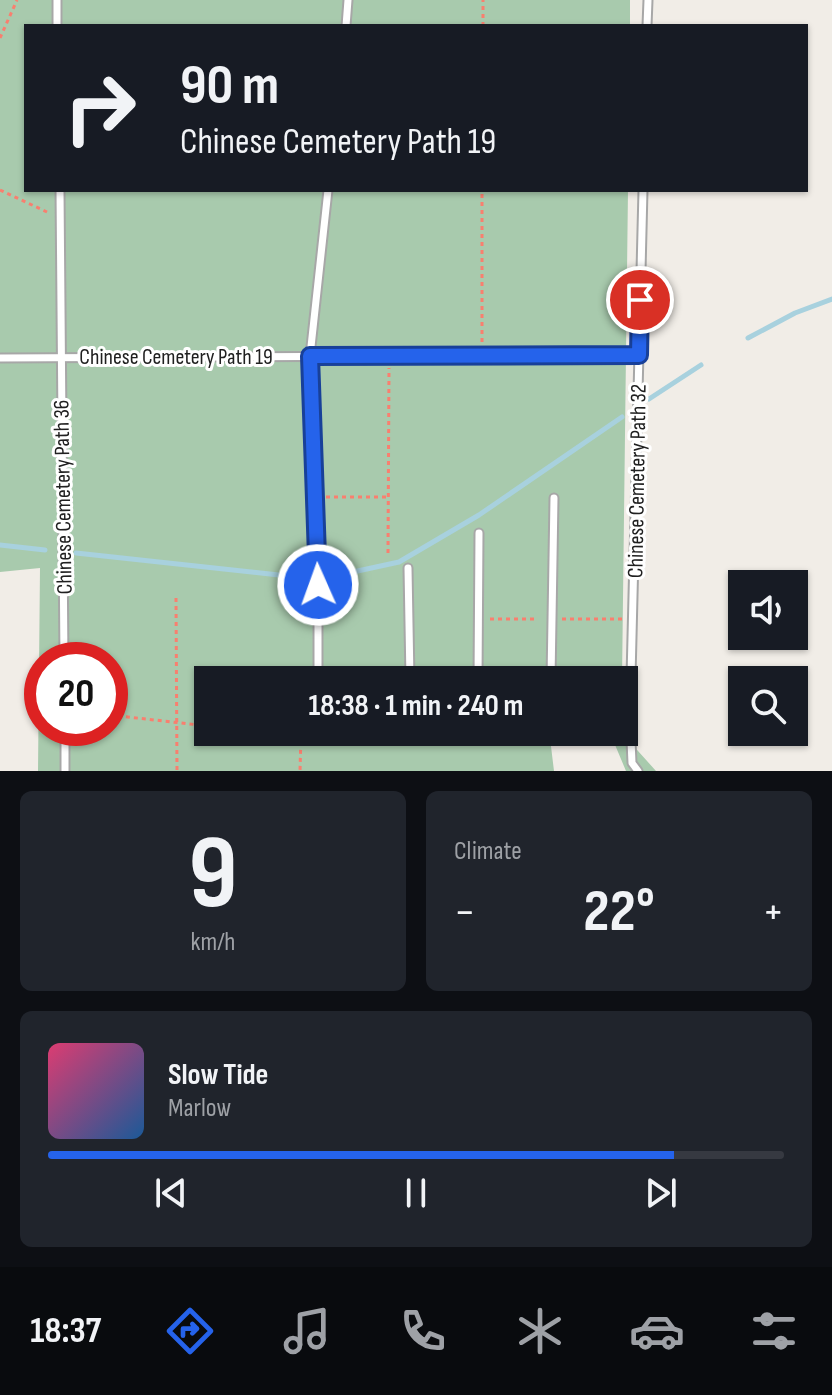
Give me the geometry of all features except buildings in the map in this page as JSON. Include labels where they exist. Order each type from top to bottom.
[{"type":"lane","points":[[57,0],[57,24]]},
{"type":"lane","points":[[346,24],[348,0]]},
{"type":"lane","points":[[647,24],[648,0]]},
{"type":"lane","name":"Chinese Cemetery Path 36","points":[[60,192],[64,642]]},
{"type":"lane","points":[[318,666],[310,356],[328,192]]},
{"type":"lane","name":"Chinese Cemetery Path 32","points":[[629,666],[643,192]]},
{"type":"lane","name":"Chinese Cemetery Path 19","points":[[0,358],[639,355]]},
{"type":"lane","points":[[551,666],[554,498]]},
{"type":"lane","points":[[478,666],[479,533]]},
{"type":"lane","points":[[408,568],[410,666]]},
{"type":"lane","points":[[65,746],[65,771]]},
{"type":"lane","name":"Chinese Cemetery Path 32","points":[[630,746],[632,763],[638,771]]},
{"type":"path","points":[[0,38],[17,0]]},
{"type":"path","points":[[483,0],[483,24]]},
{"type":"path","points":[[0,190],[60,218]]},
{"type":"path","points":[[482,192],[482,342]]},
{"type":"path","points":[[388,553],[389,368]]},
{"type":"path","points":[[319,497],[387,497]]},
{"type":"path","points":[[176,598],[177,771]]},
{"type":"path","points":[[128,717],[194,724]]},
{"type":"path","points":[[300,771],[301,746]]},
{"type":"green space","points":[[0,0],[630,0],[630,24],[24,24],[24,192],[628,192],[622,666],[194,666],[194,746],[551,746],[554,771],[38,771],[38,746],[128,746],[128,642],[39,642],[40,568],[0,572]]},
{"type":"green space","points":[[616,746],[634,746],[656,771],[626,771]]},
{"type":"waterway","points":[[748,338],[795,313],[832,299]]},
{"type":"waterway","points":[[649,399],[701,365]]},
{"type":"waterway","points":[[330,577],[399,562],[479,515],[622,417]]},
{"type":"waterway","points":[[0,545],[45,550]]},
{"type":"waterway","points":[[76,553],[297,577]]},
{"type":"route","points":[[318,585],[310,356],[639,355],[640,300]]}]
